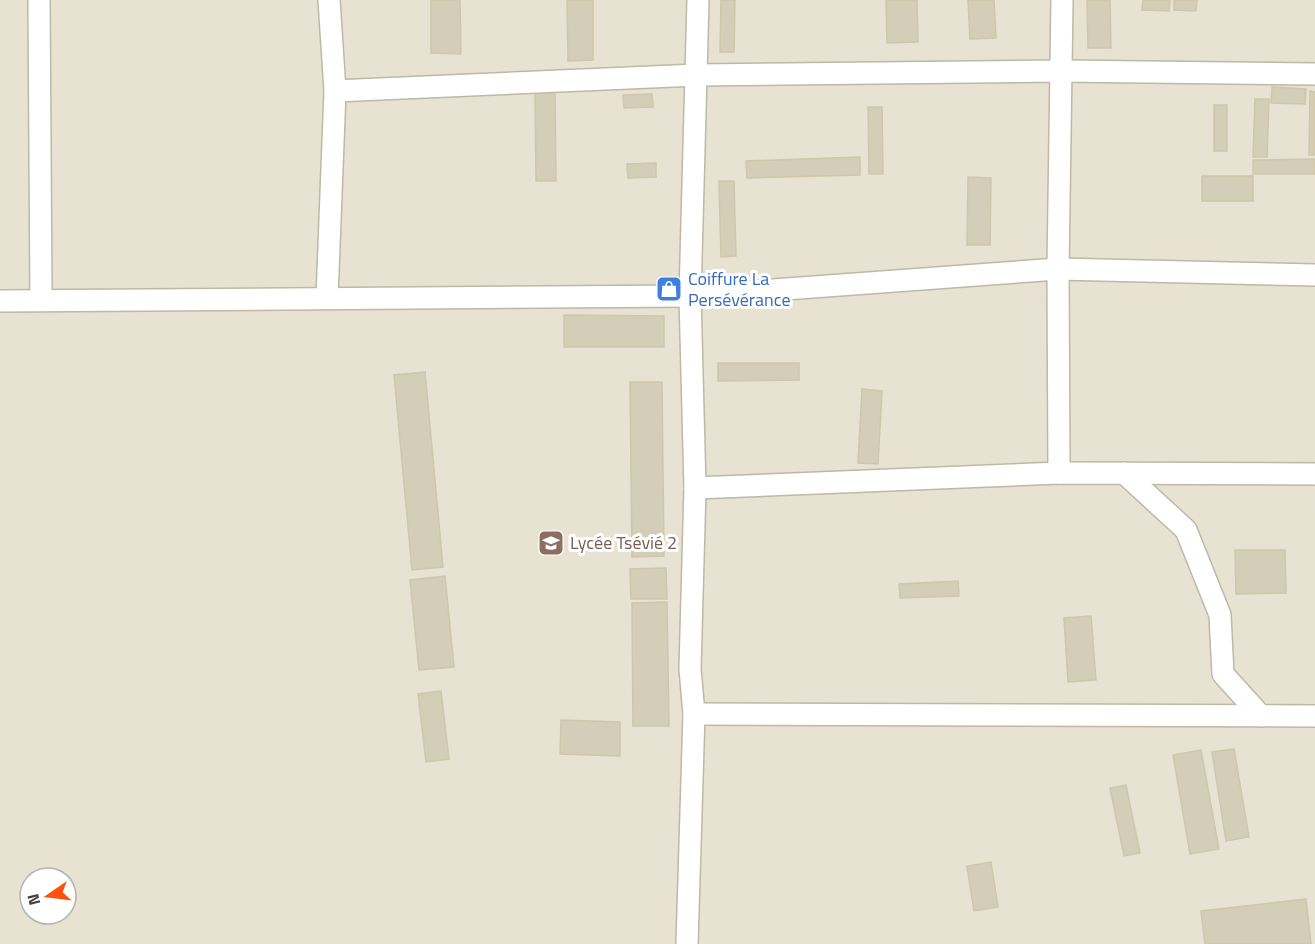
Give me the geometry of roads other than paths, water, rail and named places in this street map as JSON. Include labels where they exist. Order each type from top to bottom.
[{"type":"street","points":[[39,0],[41,300]]},
{"type":"street","points":[[327,298],[335,91],[329,0]]},
{"type":"street","points":[[687,944],[694,714],[690,669],[695,488],[690,296],[698,0]]},
{"type":"street","points":[[1059,473],[1058,269],[1062,0]]},
{"type":"street","points":[[335,91],[697,75],[1061,71],[1315,74]]},
{"type":"street","points":[[0,301],[690,296],[1058,269],[1315,275]]},
{"type":"street","points":[[695,488],[1059,473],[1315,474]]},
{"type":"street","points":[[1124,473],[1186,530],[1220,615],[1223,674],[1261,716]]},
{"type":"street","points":[[694,714],[1315,716]]},
{"type":"place","name":"Coiffure La Persévérance","points":[[669,289]]},
{"type":"place","name":"Lycée Tsévié 2","points":[[551,543]]}]
